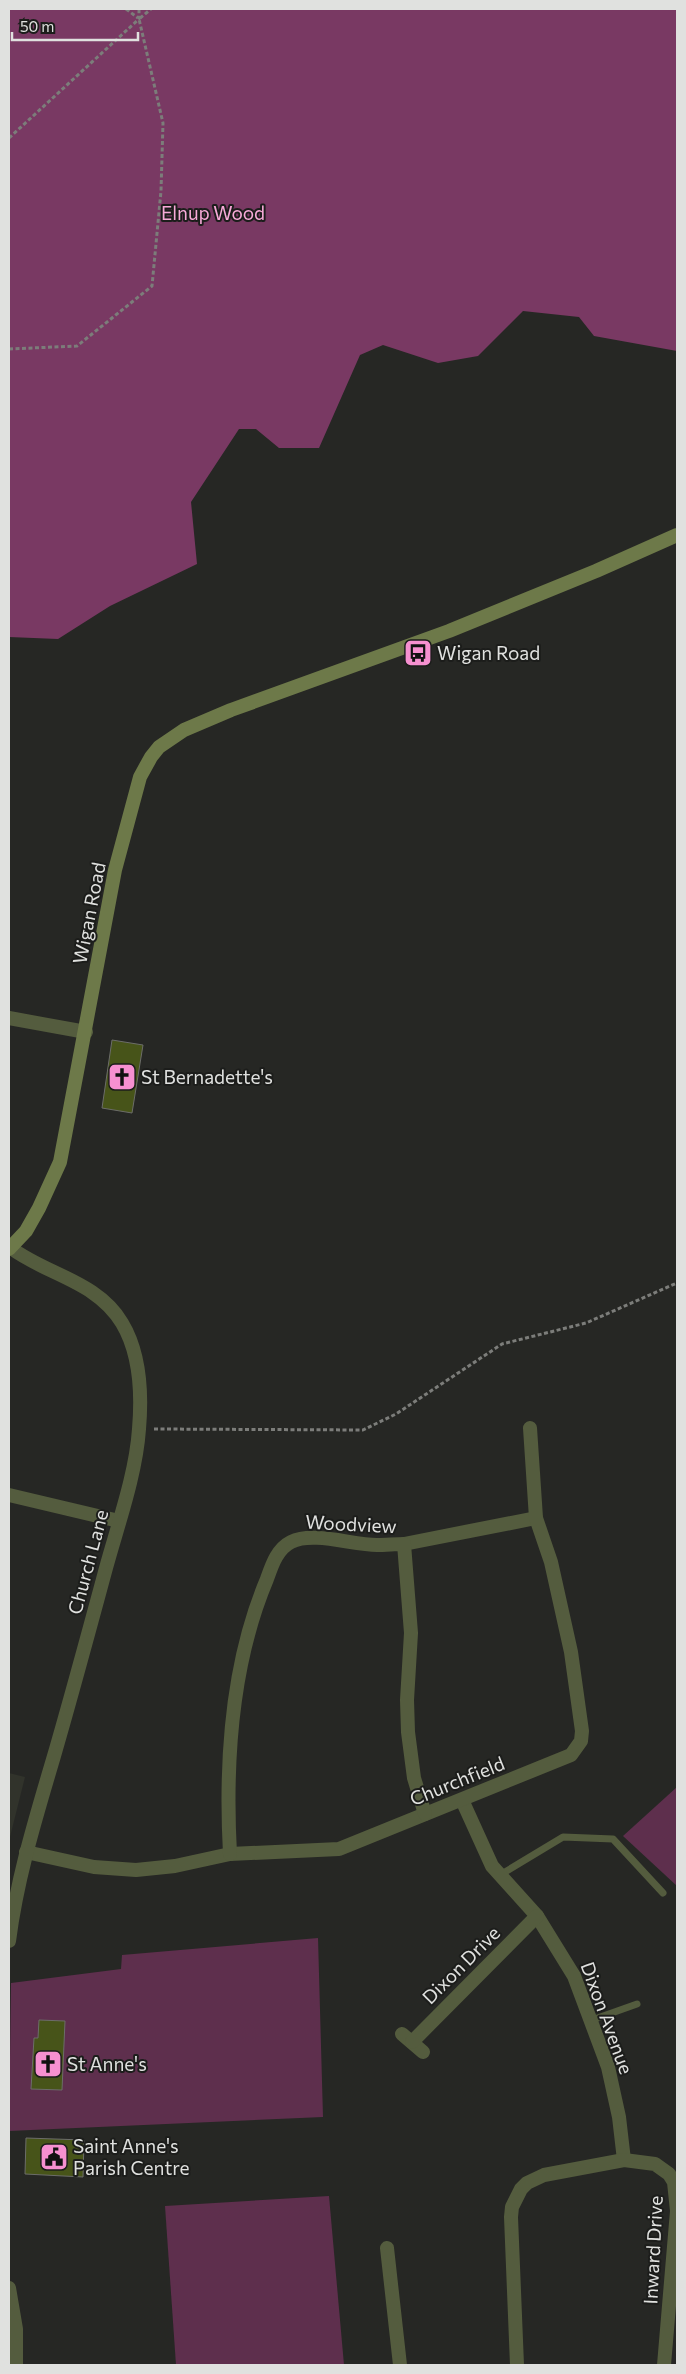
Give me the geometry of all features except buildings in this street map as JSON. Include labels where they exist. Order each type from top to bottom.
[{"type":"main road","name":"Wigan Road","points":[[10,1249],[26,1231],[60,1162],[86,1032],[109,899],[124,833],[140,777],[159,747],[184,730],[231,710],[449,631],[596,571],[677,535]]},
{"type":"street","points":[[9,1018],[86,1032]]},
{"type":"street","name":"Church Lane","points":[[9,1941],[26,1852],[119,1521],[139,1428],[140,1390],[135,1359],[128,1336],[114,1311],[87,1288],[38,1265],[10,1249]]},
{"type":"street","name":"Churchfield","points":[[26,1852],[94,1867],[121,1870],[158,1868],[230,1854],[339,1849],[562,1760],[570,1755],[580,1740],[582,1731],[571,1652],[550,1562],[536,1518],[530,1428]]},
{"type":"street","points":[[9,1495],[119,1521]]},
{"type":"street","points":[[404,1544],[536,1518]]},
{"type":"street","name":"Woodview","points":[[230,1854],[229,1780],[233,1717],[241,1661],[261,1592],[276,1556],[287,1544],[301,1539],[377,1546],[404,1544],[411,1633],[407,1700],[408,1732],[414,1778],[425,1814]]},
{"type":"street","name":"Dixon Avenue","points":[[462,1800],[483,1850],[500,1875],[537,1916],[574,1976],[592,2020],[614,2093],[624,2160]]},
{"type":"street","name":"Dixon Drive","points":[[423,2052],[407,2038],[537,1916]]},
{"type":"street","name":"Inward Drive","points":[[517,2365],[511,2217],[516,2198],[521,2189],[535,2178],[624,2160],[654,2164],[669,2174],[674,2182],[677,2197],[664,2365]]},
{"type":"street","points":[[387,2248],[400,2365]]},
{"type":"street","points":[[9,2288],[16,2329],[16,2365]]},
{"type":"lane","points":[[500,1875],[563,1837],[613,1839],[663,1894]]},
{"type":"lane","points":[[592,2020],[637,2004]]},
{"type":"path","points":[[126,9],[139,18]]},
{"type":"path","points":[[9,350],[77,346],[152,286],[161,191],[163,122],[139,18],[139,9]]},
{"type":"path","points":[[9,138],[151,9]]},
{"type":"path","points":[[139,1428],[363,1430],[396,1414],[502,1344],[586,1323],[677,1283]]},
{"type":"shaded area","points":[[9,1773],[25,1777],[9,1841]]},
{"type":"shaded area","points":[[677,1787],[677,1886],[623,1836]]},
{"type":"shaded area","points":[[318,1938],[323,2117],[9,2131],[11,1983],[121,1969],[122,1955]]},
{"type":"shaded area","points":[[329,2196],[344,2365],[176,2365],[165,2206]]},
{"type":"green space","name":"Elnup Wood","points":[[9,9],[677,9],[677,351],[594,336],[579,317],[523,311],[478,356],[438,363],[383,345],[360,355],[319,448],[279,448],[256,429],[239,429],[191,502],[197,564],[110,606],[58,639],[9,637]]},
{"type":"place","name":"Wigan Road","points":[[418,653]]},
{"type":"place","name":"St Bernadette's","points":[[122,1077]]},
{"type":"place","name":"St Anne's","points":[[48,2064]]},
{"type":"place","name":"Saint Anne's Parish Centre","points":[[54,2157]]}]
